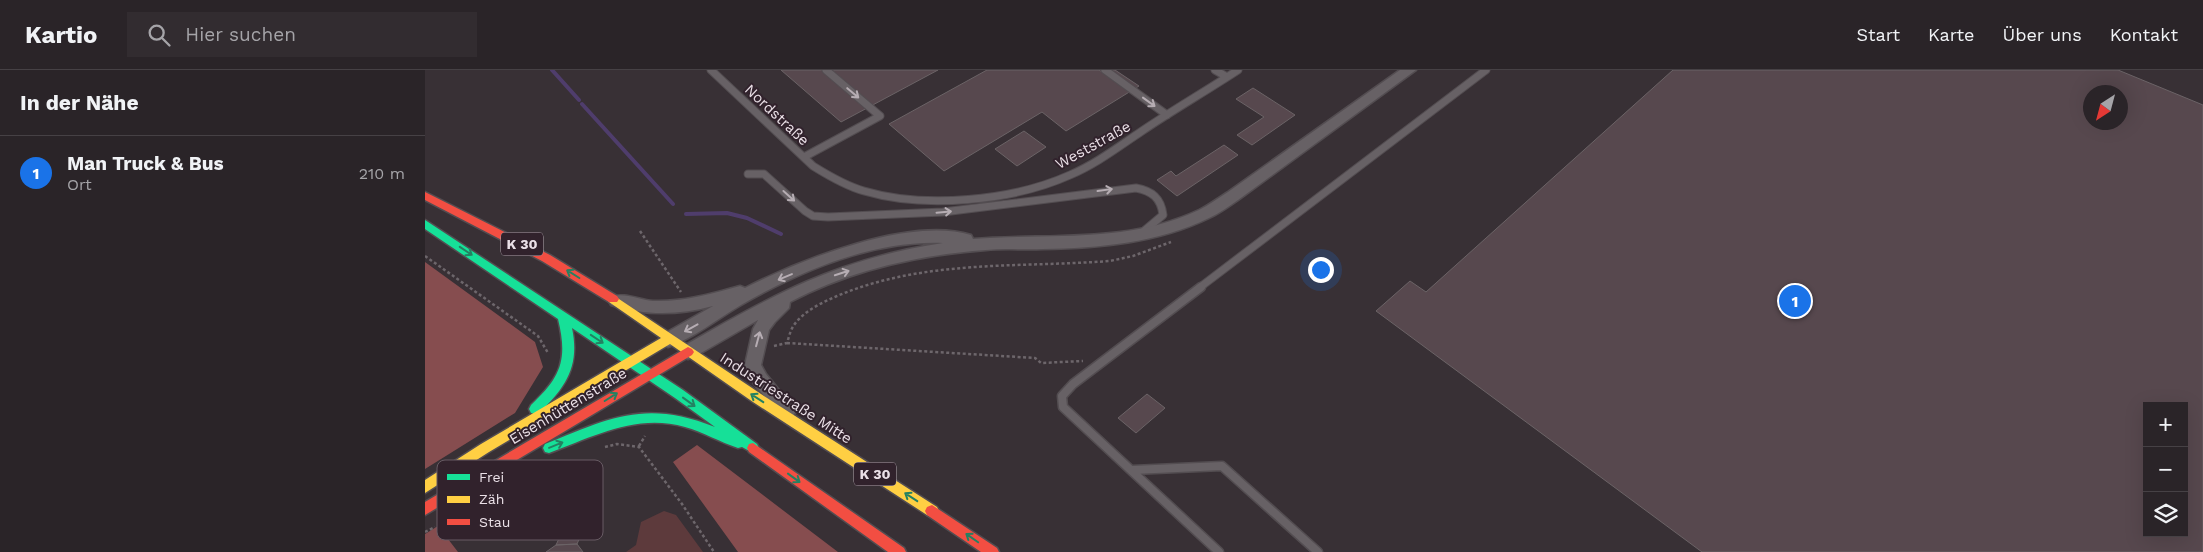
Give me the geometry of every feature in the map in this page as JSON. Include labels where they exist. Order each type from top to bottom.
[{"type":"main road","name":"K 30","points":[[425,196],[461,216],[512,239],[614,300],[688,352]]},
{"type":"main road","name":"K 30","points":[[425,224],[649,374],[899,552]]},
{"type":"main road","points":[[485,448],[545,400],[563,378],[571,353],[570,338],[563,316]]},
{"type":"main road","name":"Eisenhüttenstraße","points":[[467,460],[669,340]]},
{"type":"main road","name":"Eisenhüttenstraße","points":[[510,460],[688,352]]},
{"type":"main road","name":"Industriestraße Mitte","points":[[688,352],[992,552]]},
{"type":"main road","points":[[518,460],[592,431],[631,420],[647,418],[666,418],[690,424],[755,450]]},
{"type":"main road","name":"Eisenhüttenstraße","points":[[425,487],[437,479]]},
{"type":"main road","name":"Eisenhüttenstraße","points":[[425,509],[437,502]]},
{"type":"street","points":[[669,340],[763,286],[838,254],[909,238],[953,238],[998,243],[1053,243],[1109,239],[1140,234],[1177,224],[1203,214],[1233,196],[1409,70]]},
{"type":"street","points":[[688,352],[748,317],[833,276],[896,257],[998,243]]},
{"type":"street","points":[[614,300],[652,307],[689,306],[763,286]]},
{"type":"street","points":[[797,292],[769,317],[761,329],[753,365],[760,379],[799,424]]},
{"type":"lane","name":"Nordstraße","points":[[711,70],[804,157]]},
{"type":"lane","points":[[804,157],[880,116],[825,70]]},
{"type":"lane","points":[[1105,70],[1167,115]]},
{"type":"lane","points":[[1215,70],[1227,77]]},
{"type":"lane","name":"Weststraße","points":[[804,157],[830,176],[865,191],[890,196],[920,199],[968,199],[1015,192],[1060,179],[1097,160],[1238,70]]},
{"type":"lane","points":[[1219,552],[1133,470],[1063,408],[1062,396],[1094,369],[1486,70]]},
{"type":"lane","points":[[748,174],[764,174],[805,211],[813,216],[828,217],[943,212],[1129,187],[1143,188],[1152,191],[1162,207],[1163,215],[1154,225],[1140,234]]},
{"type":"lane","points":[[1133,470],[1222,466],[1318,552]]},
{"type":"path","points":[[640,231],[689,306]]},
{"type":"path","points":[[787,343],[1035,358],[1041,363],[1083,361],[1094,369]]},
{"type":"path","points":[[600,448],[617,444],[639,447],[682,504],[714,552]]},
{"type":"path","points":[[425,532],[437,526]]},
{"type":"shaded area","points":[[425,262],[535,342],[543,367],[515,413],[425,469]]},
{"type":"shaded area","points":[[697,445],[838,552],[738,552],[673,462]]},
{"type":"shaded area","points":[[664,511],[676,515],[703,552],[626,552],[636,545],[641,522]]},
{"type":"shaded area","points":[[437,527],[437,540],[449,540],[458,552],[425,552],[425,534]]},
{"type":"building","points":[[781,70],[938,70],[841,122]]},
{"type":"building","points":[[987,70],[1099,70],[1104,73],[1115,70],[1139,86],[1066,131],[1042,112],[944,171],[889,124]]},
{"type":"building","points":[[1673,70],[2118,70],[2203,105],[2203,552],[1702,552],[1376,311],[1410,281],[1426,292]]},
{"type":"building","points":[[1253,88],[1295,115],[1252,145],[1237,135],[1264,117],[1236,99]]},
{"type":"building","points":[[1024,131],[1046,147],[1017,166],[995,149]]},
{"type":"building","points":[[1224,145],[1238,155],[1177,196],[1157,180],[1171,171],[1176,176]]},
{"type":"building","points":[[1147,394],[1165,408],[1136,433],[1118,418]]},
{"type":"building","points":[[558,540],[579,540],[577,544],[556,545]]},
{"type":"building","points":[[577,544],[583,552],[546,552],[556,545]]},
{"type":"waterway","points":[[552,70],[579,100]]},
{"type":"waterway","points":[[582,104],[673,204]]},
{"type":"waterway","points":[[686,214],[727,213],[747,218],[781,234]]},
{"type":"traffic: fast","points":[[425,224],[679,394],[753,448]]},
{"type":"traffic: fast","points":[[535,409],[555,388],[566,368],[568,345],[563,316]]},
{"type":"traffic: fast","points":[[549,448],[605,426],[635,419],[650,418],[684,421],[738,443]]},
{"type":"traffic: slow","points":[[613,299],[757,398],[932,511]]},
{"type":"traffic: slow","points":[[467,460],[668,340]]},
{"type":"traffic: slow","points":[[425,487],[437,479]]},
{"type":"traffic: jam","points":[[425,196],[546,258],[613,299]]},
{"type":"traffic: jam","points":[[507,460],[688,352]]},
{"type":"traffic: jam","points":[[753,448],[899,552]]},
{"type":"traffic: jam","points":[[425,509],[437,502]]},
{"type":"traffic: jam","points":[[932,511],[992,552]]},
{"type":"place","name":"Man Truck & Bus","points":[[1795,301]]}]
